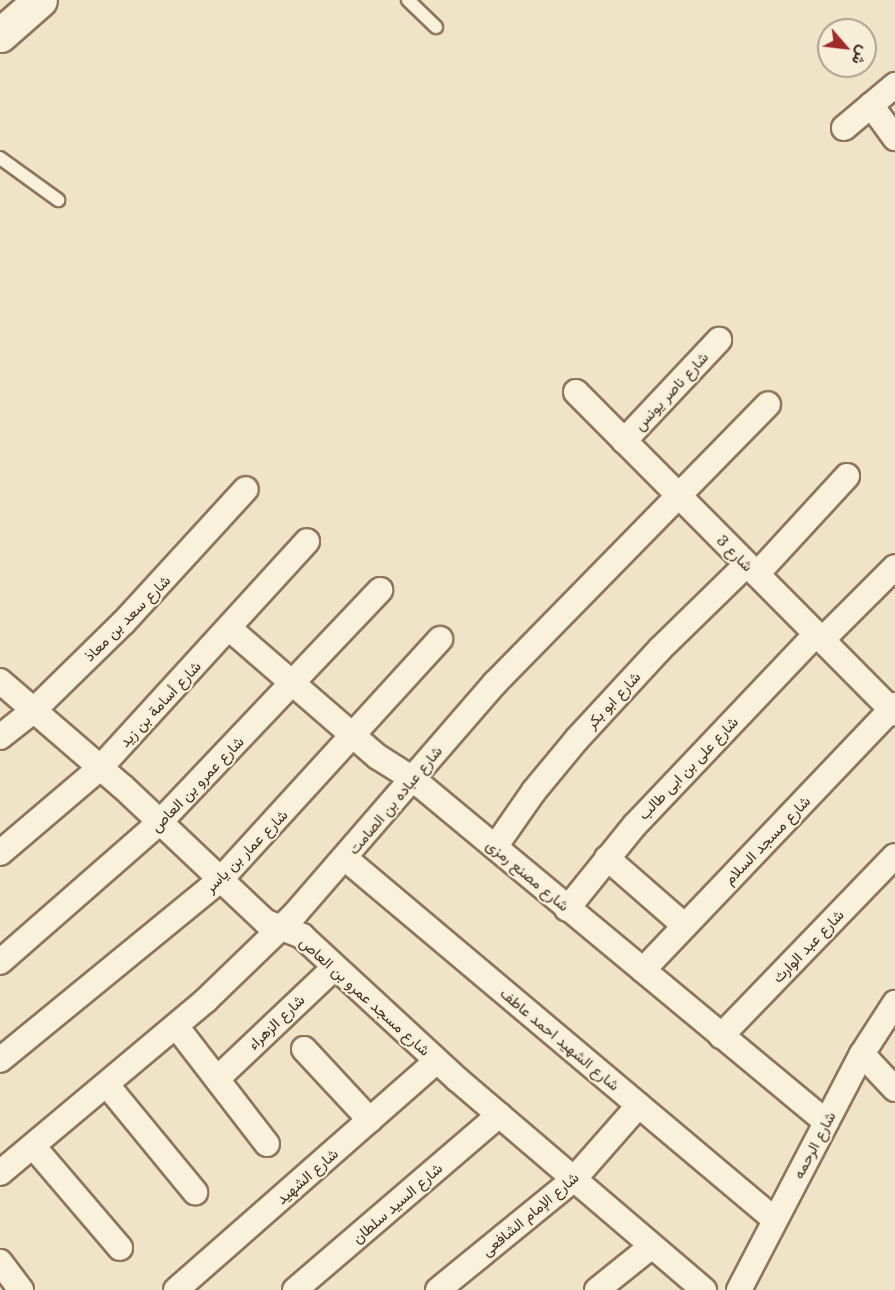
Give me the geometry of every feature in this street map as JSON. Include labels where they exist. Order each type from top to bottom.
[{"type":"main road","points":[[0,35],[40,0]]},
{"type":"street","points":[[844,128],[895,86]]},
{"type":"street","points":[[871,105],[895,138]]},
{"type":"street","name":"شارع ناصر يونس","points":[[624,441],[719,340]]},
{"type":"street","name":"شارع 3","points":[[576,392],[819,637],[894,709]]},
{"type":"street","name":"شارع عباده بن الصامت","points":[[0,1173],[176,1026],[281,928],[346,859],[495,683],[680,498],[768,404]]},
{"type":"street","name":"شارع ابو بكر","points":[[495,848],[534,791],[577,739],[660,649],[752,570],[847,476]]},
{"type":"street","name":"شارع سعد بن معاذ","points":[[0,737],[33,711],[182,563],[246,489]]},
{"type":"street","name":"شارع أسامة بن زيد","points":[[0,853],[100,768],[230,629],[307,541]]},
{"type":"street","name":"شارع على بن ابى طالب","points":[[567,909],[607,858],[819,637],[895,567]]},
{"type":"street","name":"شارع عمرو بن العاص","points":[[0,962],[160,822],[380,590]]},
{"type":"street","name":"شارع مصنع رمزى","points":[[230,629],[355,737],[413,779],[826,1122]]},
{"type":"street","name":"شارع عمار بن ياسر","points":[[0,1060],[221,879],[355,737],[440,639]]},
{"type":"street","name":"شارع مسجد عمرو بن العاص","points":[[0,681],[160,822],[266,922],[302,936],[437,1061],[704,1290]]},
{"type":"street","name":"شارع مسجد السلام","points":[[644,970],[894,709]]},
{"type":"street","name":"شارع عبد الوارث","points":[[721,1036],[895,856]]},
{"type":"street","points":[[607,858],[685,926]]},
{"type":"street","name":"شارع الشهيد احمد عاطف","points":[[346,859],[774,1219]]},
{"type":"street","name":"شارع الزهراء","points":[[218,1078],[335,967]]},
{"type":"street","name":"شارع الرحمه","points":[[739,1290],[862,1054],[895,1004]]},
{"type":"street","points":[[176,1026],[267,1144]]},
{"type":"street","points":[[304,1048],[370,1120]]},
{"type":"street","points":[[862,1054],[895,1089]]},
{"type":"street","name":"شارع الشهيد","points":[[176,1290],[437,1061]]},
{"type":"street","points":[[107,1085],[195,1192]]},
{"type":"street","name":"شارع الإمام الشافعى","points":[[438,1290],[574,1179],[639,1105]]},
{"type":"street","name":"شارع السيد سلطان","points":[[294,1290],[499,1115]]},
{"type":"street","points":[[33,1146],[120,1248]]},
{"type":"street","points":[[597,1290],[652,1246]]},
{"type":"street","points":[[1,1267],[21,1290]]},
{"type":"lane","points":[[408,0],[436,27]]},
{"type":"lane","points":[[0,158],[58,200]]}]
